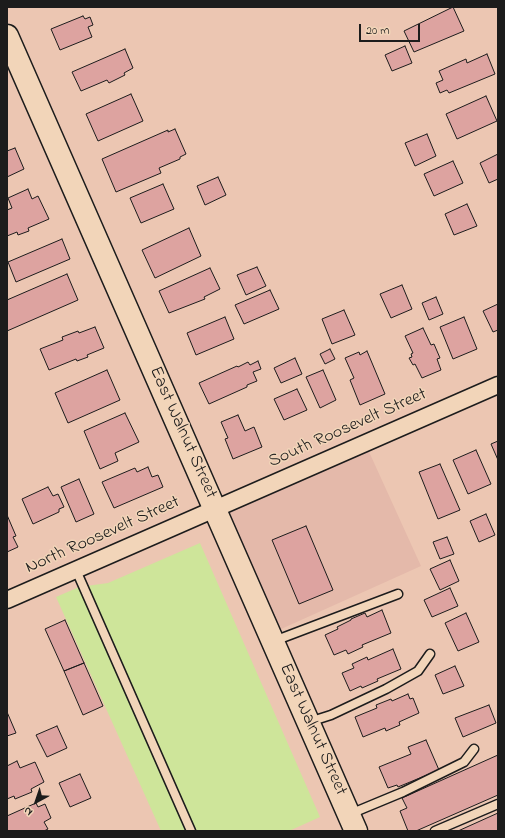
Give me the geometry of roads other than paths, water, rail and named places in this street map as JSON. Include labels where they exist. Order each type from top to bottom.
[{"type":"street","name":"East Walnut Street","points":[[7,36],[352,823]]},
{"type":"street","name":"South Roosevelt Street","points":[[215,509],[498,386]]},
{"type":"street","name":"North Roosevelt Street","points":[[7,600],[215,509]]},
{"type":"lane","points":[[76,570],[191,831]]},
{"type":"lane","points":[[273,642],[398,594]]},
{"type":"lane","points":[[308,722],[331,715],[386,689],[418,671],[430,654]]},
{"type":"lane","points":[[352,823],[403,792],[464,762],[474,749]]},
{"type":"lane","points":[[435,831],[498,804]]}]
